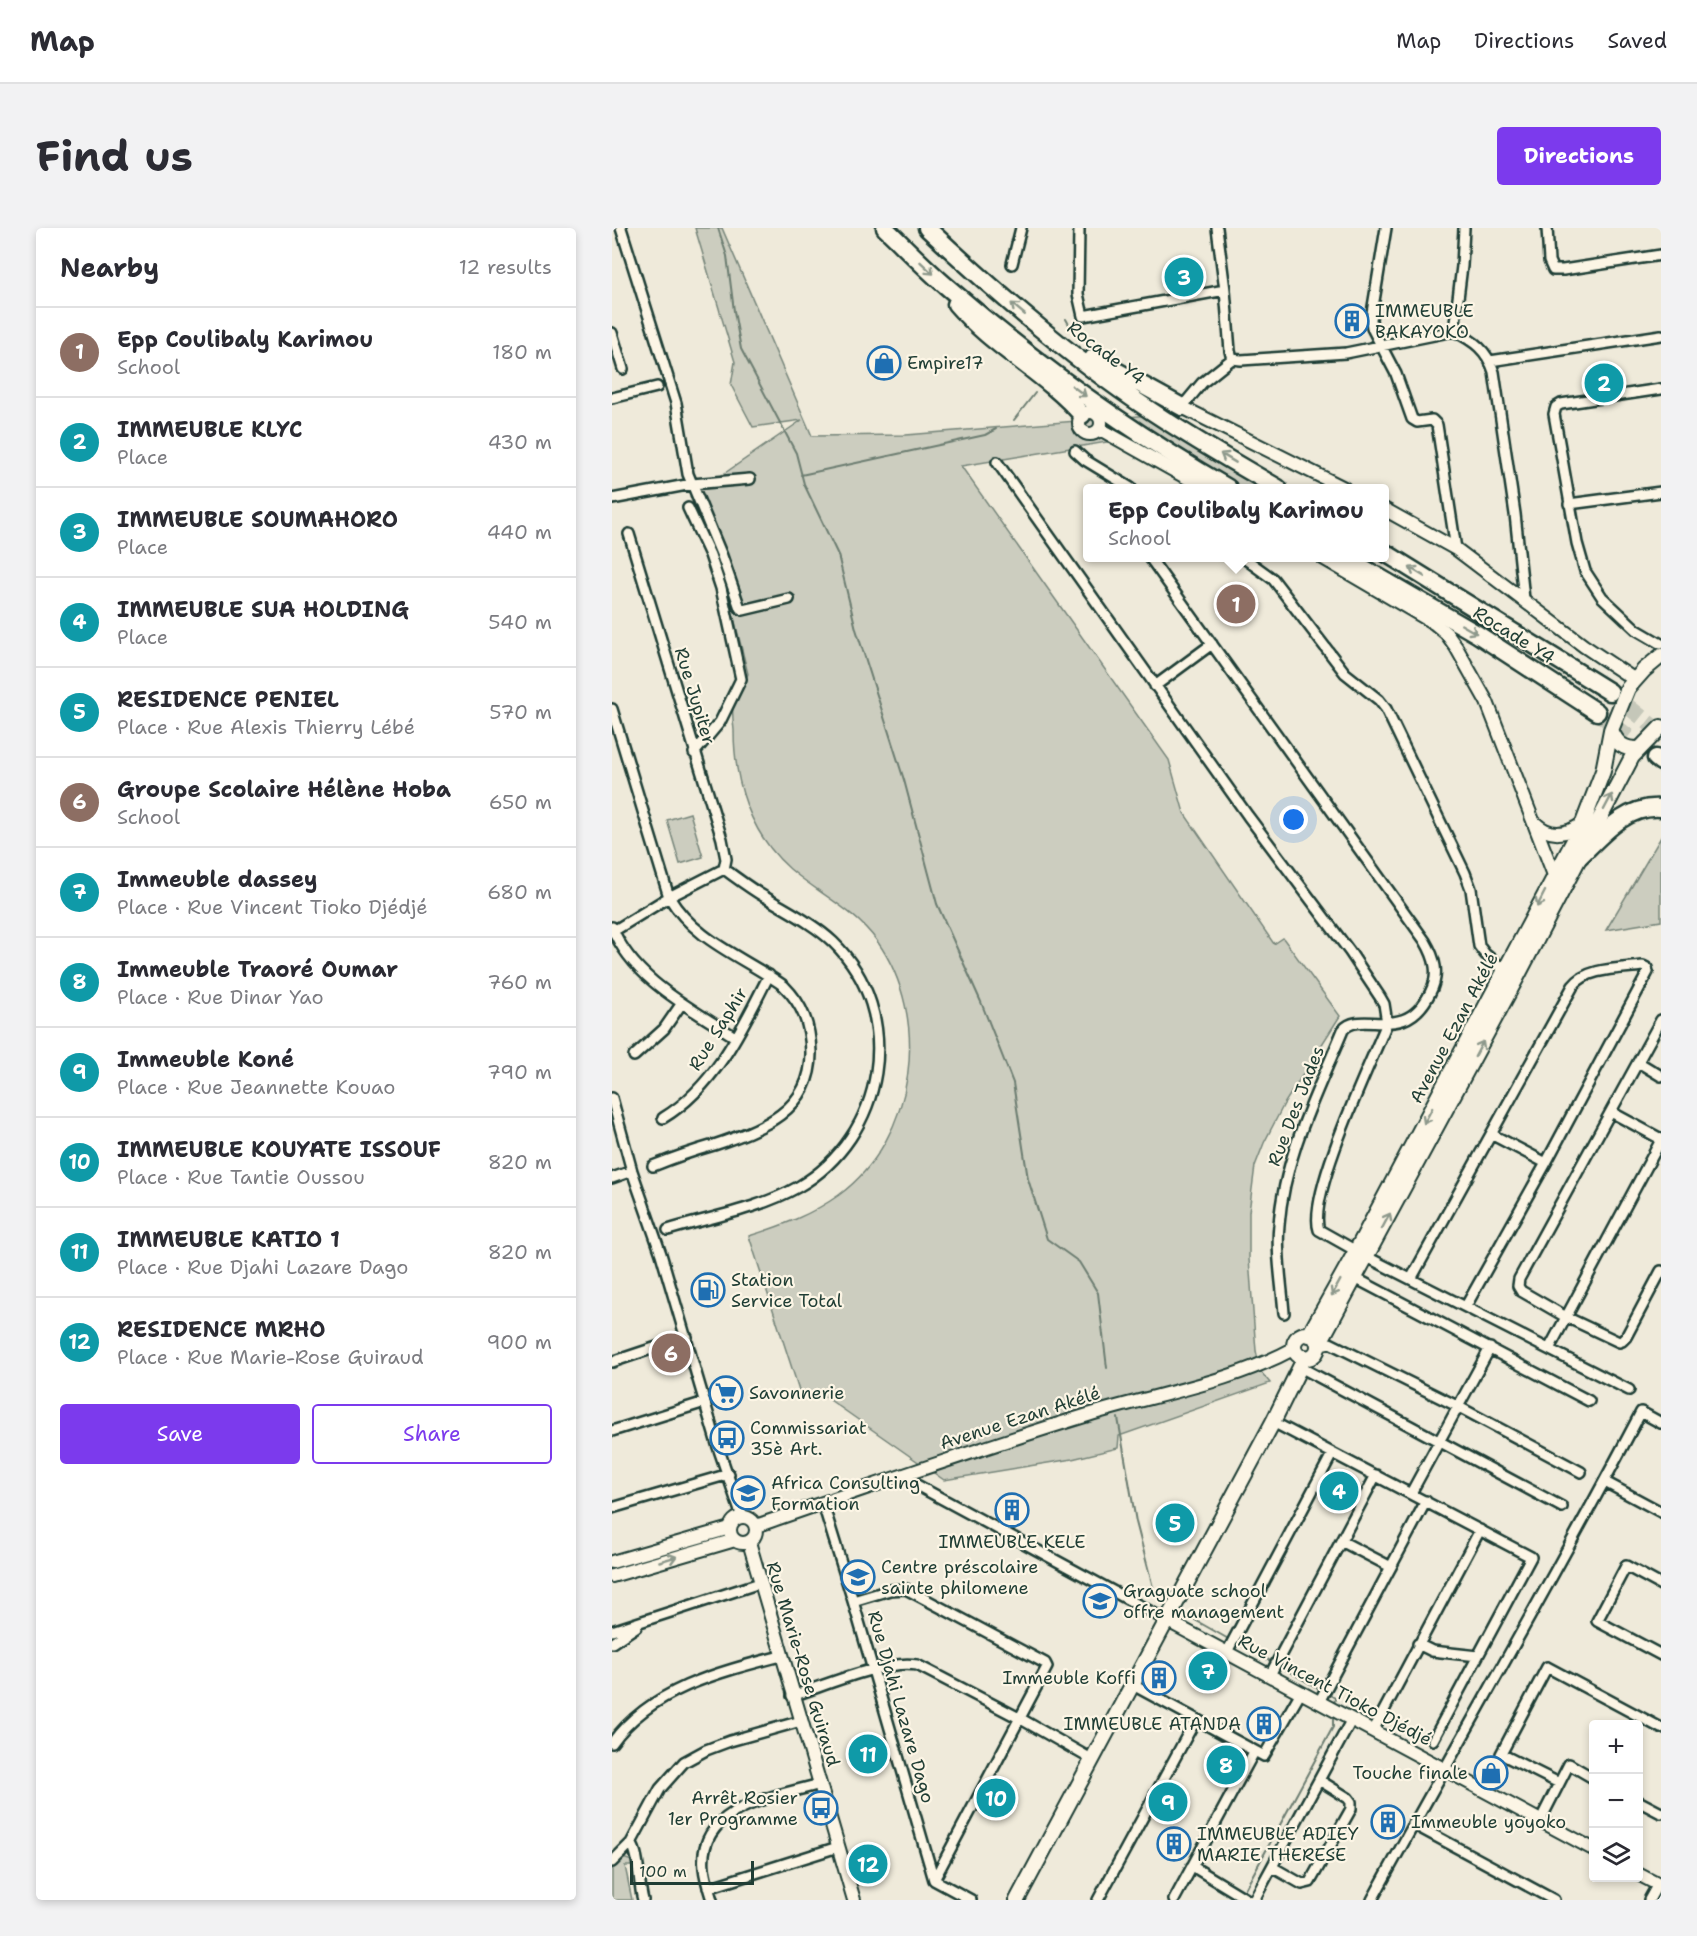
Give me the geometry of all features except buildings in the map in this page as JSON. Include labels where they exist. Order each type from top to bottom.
[{"type":"highway","points":[[885,228],[945,285],[1091,400],[1150,441],[1220,484]]},
{"type":"highway","name":"Rocade Y4","points":[[927,228],[982,279],[1048,334],[1164,420],[1270,484]]},
{"type":"highway","points":[[945,285],[973,323],[1066,398],[1082,415]]},
{"type":"highway","points":[[1048,334],[1182,407]]},
{"type":"highway","name":"Rocade Y4","points":[[1389,555],[1610,692]]},
{"type":"highway","name":"Rocade Y4","points":[[1353,562],[1477,634],[1597,712]]},
{"type":"highway","points":[[1579,857],[1622,818],[1652,807],[1661,808]]},
{"type":"main road","name":"Avenue Ezan Akélé","points":[[1510,975],[1554,875],[1583,824],[1604,771],[1611,730],[1628,688],[1659,659]]},
{"type":"main road","name":"Avenue Ezan Akélé","points":[[1313,1340],[1362,1254],[1510,975],[1579,857],[1632,757],[1661,727]]},
{"type":"main road","points":[[1611,730],[1621,746],[1627,749],[1638,749]]},
{"type":"main road","name":"Avenue Ezan Akélé","points":[[1313,1340],[1355,1278],[1362,1254]]},
{"type":"main road","points":[[1017,1900],[1273,1422],[1300,1357],[1298,1337],[1313,1340],[1313,1355],[1300,1357]]},
{"type":"street","points":[[621,228],[673,394],[692,484],[722,556],[740,608],[743,610],[789,599]]},
{"type":"street","points":[[1012,264],[1021,228]]},
{"type":"street","points":[[1079,228],[1078,294],[1083,316],[1225,290]]},
{"type":"street","points":[[1217,228],[1232,359]]},
{"type":"street","points":[[1386,228],[1371,319],[1374,333],[1396,374],[1412,419],[1417,422],[1432,420],[1437,425],[1456,549]]},
{"type":"street","points":[[1454,331],[1464,228]]},
{"type":"street","points":[[1547,228],[1549,261],[1553,270],[1661,255]]},
{"type":"street","points":[[1334,484],[1182,407],[1202,383],[1232,359],[1309,357],[1346,353],[1454,331],[1467,337],[1489,356],[1494,372],[1524,582],[1524,599]]},
{"type":"street","points":[[612,333],[623,369]]},
{"type":"street","points":[[1490,361],[1661,335]]},
{"type":"street","points":[[612,398],[657,387]]},
{"type":"street","points":[[1661,389],[1561,404],[1556,407],[1554,414],[1576,543],[1585,571],[1602,597],[1637,630],[1661,644]]},
{"type":"street","points":[[1082,415],[1088,412],[1095,413],[1101,422],[1100,429],[1196,484]]},
{"type":"street","points":[[1075,451],[1123,484]]},
{"type":"street","points":[[997,462],[1248,816],[1350,952],[1384,1004],[1387,1023],[1327,1169],[1318,1210],[1319,1230],[1629,1390]]},
{"type":"street","points":[[612,499],[692,484],[750,479]]},
{"type":"street","points":[[1569,504],[1661,492]]},
{"type":"street","points":[[688,508],[710,555],[741,679],[720,722],[694,753]]},
{"type":"street","points":[[1389,512],[1456,549],[1584,646],[1635,680]]},
{"type":"street","name":"Rue Jupiter","points":[[629,534],[722,839],[726,859],[724,869]]},
{"type":"street","points":[[1153,562],[1425,941],[1433,957],[1436,979],[1427,998],[1413,1017],[1387,1023]]},
{"type":"street","points":[[1250,562],[1273,579],[1345,673],[1379,700],[1386,709],[1465,873],[1479,946],[1510,975]]},
{"type":"street","points":[[1330,562],[1434,623],[1446,633],[1487,702],[1554,875]]},
{"type":"street","points":[[1155,686],[1212,644]]},
{"type":"street","points":[[612,709],[669,897],[680,914],[695,930],[769,975],[796,999],[807,1018],[811,1038],[808,1076],[797,1098],[786,1112],[751,1132],[653,1166]]},
{"type":"street","points":[[1534,823],[1540,829],[1561,834],[1573,831],[1583,824]]},
{"type":"street","points":[[669,1230],[769,1200],[797,1187],[818,1173],[835,1157],[862,1121],[871,1099],[879,1054],[877,1029],[870,1003],[847,958],[818,930],[724,869],[612,930],[627,953],[646,975],[682,1003],[735,1038]]},
{"type":"street","points":[[1411,1278],[1578,978],[1587,974],[1642,966],[1647,968],[1648,972],[1546,1163],[1466,1306]]},
{"type":"street","name":"Rue Saphir","points":[[663,1118],[678,1109],[700,1088],[716,1068],[769,975]]},
{"type":"street","points":[[634,1056],[664,1029],[682,1003]]},
{"type":"street","points":[[1661,1020],[1518,1282],[1521,1291],[1566,1317],[1616,1341],[1622,1341],[1661,1271]]},
{"type":"street","name":"Rue Des Jades","points":[[1284,1312],[1278,1229],[1291,1157],[1347,1024],[1387,1023]]},
{"type":"street","points":[[1638,1062],[1661,1076]]},
{"type":"street","points":[[612,1098],[632,1172],[687,1337],[742,1517]]},
{"type":"street","points":[[1550,1349],[1661,1139],[1611,1112]]},
{"type":"street","points":[[1491,1134],[1546,1163]]},
{"type":"street","points":[[612,1138],[622,1135]]},
{"type":"street","points":[[612,1178],[632,1172]]},
{"type":"street","points":[[1355,1278],[1589,1401]]},
{"type":"street","points":[[612,1361],[687,1337]]},
{"type":"street","points":[[1313,1340],[1330,1343],[1457,1406],[1581,1472]]},
{"type":"street","points":[[1411,1493],[1490,1348]]},
{"type":"street","points":[[1300,1357],[1438,1442],[1562,1507]]},
{"type":"street","name":"Avenue Ezan Akélé","points":[[756,1526],[991,1444],[1253,1368],[1300,1357]]},
{"type":"street","points":[[612,1431],[705,1402]]},
{"type":"street","points":[[1372,1900],[1605,1482],[1641,1412],[1661,1423]]},
{"type":"street","points":[[1273,1422],[1531,1557],[1433,1740]]},
{"type":"street","points":[[1227,1652],[1332,1454]]},
{"type":"street","points":[[612,1508],[729,1474]]},
{"type":"street","points":[[1270,1675],[1376,1475]]},
{"type":"street","name":"Rue Vincent Tioko Djédjé","points":[[900,1476],[1443,1769],[1542,1818],[1589,1847]]},
{"type":"street","points":[[1605,1482],[1661,1512]]},
{"type":"street","points":[[1319,1702],[1426,1501]]},
{"type":"street","name":"Rue Djahi Lazare Dago","points":[[823,1504],[934,1880]]},
{"type":"street","points":[[742,1517],[752,1520],[756,1526],[756,1534],[748,1542],[739,1543],[732,1534],[733,1521],[742,1517]]},
{"type":"street","points":[[1373,1731],[1480,1530]]},
{"type":"street","points":[[612,1562],[732,1534]]},
{"type":"street","points":[[612,1576],[732,1534]]},
{"type":"street","points":[[1341,1541],[1391,1568]]},
{"type":"street","name":"Rue Marie-Rose Guiraud","points":[[748,1542],[854,1900]]},
{"type":"street","points":[[1661,1585],[1626,1566],[1597,1621],[1661,1655]]},
{"type":"street","points":[[612,1631],[760,1583]]},
{"type":"street","points":[[853,1601],[890,1590],[906,1589],[1045,1663],[1047,1667],[934,1880],[971,1900]]},
{"type":"street","points":[[612,1643],[643,1622]]},
{"type":"street","points":[[1418,1644],[1432,1650],[1478,1656]]},
{"type":"street","points":[[612,1743],[633,1719],[672,1692],[700,1679],[781,1656]]},
{"type":"street","points":[[792,1696],[872,1671],[905,1663],[917,1665],[1093,1760]]},
{"type":"street","points":[[1559,1783],[1501,1754],[1547,1667],[1661,1728]]},
{"type":"street","points":[[1133,1685],[1262,1756],[1267,1754],[1301,1692]]},
{"type":"street","points":[[1098,1900],[1196,1719]]},
{"type":"street","points":[[1254,1900],[1352,1719]]},
{"type":"street","points":[[612,1862],[631,1843],[660,1789],[684,1762],[730,1741],[801,1721]]},
{"type":"street","points":[[1174,1900],[1254,1752]]},
{"type":"street","points":[[1542,1818],[1569,1764],[1589,1776]]},
{"type":"street","points":[[1272,1867],[1302,1884],[1310,1882],[1352,1809],[1348,1798],[1319,1780]]},
{"type":"street","points":[[712,1900],[704,1869],[704,1856],[707,1841],[716,1826],[728,1815],[748,1805],[820,1784]]},
{"type":"street","points":[[1643,1805],[1661,1814]]},
{"type":"street","points":[[1413,1824],[1554,1900]]},
{"type":"street","points":[[631,1843],[635,1849],[639,1888],[643,1900]]},
{"type":"street","points":[[708,1888],[838,1847]]},
{"type":"street","points":[[1192,1866],[1248,1900]]},
{"type":"street","points":[[1643,1877],[1659,1885],[1649,1900]]},
{"type":"shaded area","points":[[695,228],[722,228],[812,436],[906,435],[1163,414],[1272,484],[1186,484],[1113,441],[961,466],[1169,760],[1184,813],[1274,944],[1283,938],[1340,1016],[1284,1104],[1255,1166],[1249,1212],[1249,1259],[1256,1351],[1261,1372],[1270,1383],[1119,1436],[1118,1448],[1072,1459],[944,1480],[817,1391],[801,1396],[749,1236],[784,1224],[818,1208],[839,1195],[865,1171],[885,1142],[899,1110],[908,1076],[909,1040],[905,1005],[894,972],[877,941],[858,920],[801,878],[776,855],[764,840],[755,823],[741,788],[735,749],[733,703],[748,674],[715,553],[690,497],[802,420],[753,427],[731,385],[735,362]]},
{"type":"shaded area","points":[[690,813],[703,857],[680,864],[667,820]]},
{"type":"shaded area","points":[[1661,837],[1661,921],[1606,930]]},
{"type":"shaded area","points":[[623,1858],[632,1861],[632,1866],[625,1866],[632,1900],[612,1900],[612,1870]]},
{"type":"waterway","points":[[718,228],[727,256],[741,349],[796,453],[804,484],[838,555],[856,629],[904,780],[937,904],[981,1002],[1013,1083],[1028,1179],[1047,1239],[1079,1262],[1098,1293],[1107,1368]]},
{"type":"waterway","points":[[1066,319],[1072,330]]},
{"type":"waterway","points":[[1014,420],[1035,393]]},
{"type":"waterway","points":[[801,475],[985,435],[996,429]]},
{"type":"waterway","points":[[1118,1418],[1136,1522],[1155,1595],[1169,1605]]},
{"type":"waterway","points":[[1179,1611],[1232,1641]]},
{"type":"waterway","points":[[1237,1643],[1274,1663]]},
{"type":"waterway","points":[[1279,1666],[1321,1690]]},
{"type":"waterway","points":[[1326,1693],[1335,1698],[1334,1706]]},
{"type":"waterway","points":[[1243,1893],[1333,1727],[1333,1715]]},
{"type":"tunnel","points":[[1610,692],[1661,733]]},
{"type":"tunnel","points":[[1597,712],[1656,758]]},
{"type":"place","name":"IMMEUBLE SOUMAHORO","points":[[1184,277]]},
{"type":"place","name":"IMMEUBLE BAKAYOKO","points":[[1352,321]]},
{"type":"place","name":"Empire17","points":[[884,363]]},
{"type":"place","name":"IMMEUBLE KLYC","points":[[1604,383]]},
{"type":"place","name":"Epp Coulibaly Karimou","points":[[1236,604]]},
{"type":"place","name":"Station Service Total","points":[[708,1290]]},
{"type":"place","name":"Groupe Scolaire Hélène Hoba","points":[[671,1353]]},
{"type":"place","name":"Savonnerie","points":[[726,1393]]},
{"type":"place","name":"Commissariat 35è Art.","points":[[727,1438]]},
{"type":"place","name":"IMMEUBLE SUA HOLDING","points":[[1339,1491]]},
{"type":"place","name":"Africa Consulting Formation","points":[[748,1493]]},
{"type":"place","name":"IMMEUBLE KELE","points":[[1012,1510]]},
{"type":"place","name":"RESIDENCE PENIEL","points":[[1175,1523]]},
{"type":"place","name":"Centre préscolaire sainte philomene","points":[[858,1577]]},
{"type":"place","name":"Graguate school offre management","points":[[1100,1601]]},
{"type":"place","name":"Immeuble dassey","points":[[1208,1671]]},
{"type":"place","name":"Immeuble Koffi","points":[[1159,1678]]},
{"type":"place","name":"IMMEUBLE ATANDA","points":[[1264,1724]]},
{"type":"place","name":"IMMEUBLE KATIO 1","points":[[868,1754]]},
{"type":"place","name":"Immeuble Traoré Oumar","points":[[1226,1765]]},
{"type":"place","name":"Touche finale","points":[[1491,1773]]},
{"type":"place","name":"IMMEUBLE KOUYATE ISSOUF","points":[[996,1798]]},
{"type":"place","name":"Immeuble Koné","points":[[1168,1802]]},
{"type":"place","name":"Arrêt Rosier 1er Programme","points":[[821,1808]]},
{"type":"place","name":"Immeuble yoyoko","points":[[1388,1822]]},
{"type":"place","name":"IMMEUBLE ADIEY MARIE THERESE","points":[[1174,1844]]},
{"type":"place","name":"RESIDENCE MRHO","points":[[868,1864]]}]
